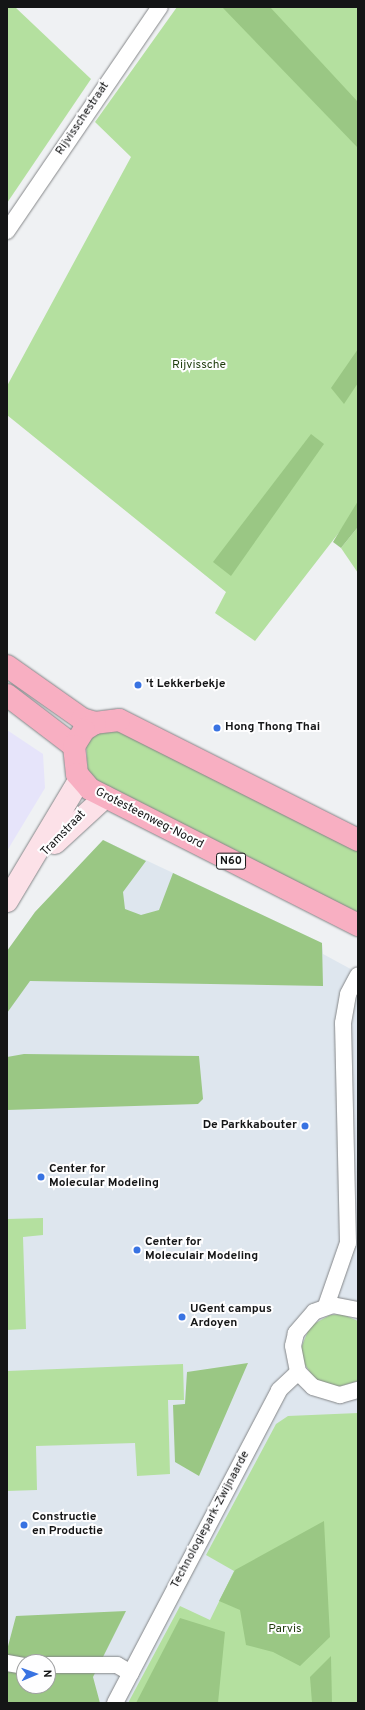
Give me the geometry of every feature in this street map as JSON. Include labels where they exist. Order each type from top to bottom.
[{"type":"highway","points":[[7,666],[82,719],[95,723]]},
{"type":"highway","points":[[7,695],[74,746]]},
{"type":"highway","points":[[80,779],[74,765],[74,746],[82,733],[95,723],[111,719],[138,728],[358,840]]},
{"type":"highway","name":"Grotesteenweg-Noord","points":[[80,779],[105,797],[358,925]]},
{"type":"main road","name":"Tramstraat","points":[[7,901],[25,874],[80,779]]},
{"type":"main road","name":"Tramstraat","points":[[25,874],[90,807],[105,797]]},
{"type":"street","name":"Rijvisschestraat","points":[[7,231],[160,7]]},
{"type":"street","points":[[358,975],[348,994],[343,1023],[349,1229],[341,1270],[326,1306],[304,1321],[296,1333],[293,1346],[298,1372],[313,1387],[326,1393],[340,1395],[358,1390]]},
{"type":"street","points":[[346,1129],[358,1153]]},
{"type":"street","points":[[349,1229],[358,1209]]},
{"type":"street","points":[[326,1306],[348,1306],[358,1310]]},
{"type":"street","name":"Technologiepark-Zwijnaarde","points":[[115,1703],[279,1390],[298,1372]]},
{"type":"street","points":[[56,1665],[112,1664],[131,1673]]},
{"type":"shaded area","points":[[7,730],[43,754],[45,788],[7,851]]},
{"type":"shaded area","name":"UGent campus Ardoyen","points":[[103,840],[322,943],[323,954],[358,973],[358,1703],[7,1703],[7,951],[35,912]]},
{"type":"green space","points":[[7,7],[15,7],[91,79],[7,203]]},
{"type":"green space","name":"Rijvissche","points":[[177,7],[358,7],[358,508],[255,641],[215,613],[226,592],[7,415],[7,386],[131,157],[95,122]]},
{"type":"green space","points":[[222,7],[270,7],[358,102],[358,148]]},
{"type":"green space","points":[[358,349],[358,383],[344,404],[331,388]]},
{"type":"green space","points":[[311,434],[324,444],[231,576],[213,562]]},
{"type":"green space","points":[[358,501],[358,527],[341,548],[333,542]]},
{"type":"green space","points":[[358,527],[358,573],[341,548]]},
{"type":"green space","points":[[117,729],[358,850],[358,916],[94,779],[88,773],[86,744],[95,733]]},
{"type":"green space","points":[[103,840],[146,861],[123,892],[125,909],[141,915],[159,910],[173,873],[322,943],[323,986],[30,981],[7,1013],[7,951],[35,912]]},
{"type":"green space","points":[[24,1054],[199,1056],[203,1099],[198,1104],[7,1110],[7,1057]]},
{"type":"green space","points":[[43,1218],[43,1235],[23,1237],[26,1329],[7,1330],[7,1219]]},
{"type":"green space","points":[[342,1314],[358,1321],[358,1381],[338,1387],[315,1380],[302,1360],[301,1348],[310,1326],[330,1315]]},
{"type":"green space","points":[[248,1363],[199,1476],[175,1462],[173,1405],[185,1404],[187,1372]]},
{"type":"green space","points":[[183,1364],[184,1400],[168,1400],[170,1474],[137,1476],[135,1443],[36,1446],[37,1490],[7,1491],[7,1371]]},
{"type":"green space","name":"Parvis","points":[[358,1413],[358,1703],[128,1703],[180,1606],[210,1620],[234,1571],[206,1555],[276,1424],[288,1416]]},
{"type":"green space","points":[[324,1521],[330,1637],[300,1666],[273,1652],[246,1645],[240,1610],[219,1601],[235,1570]]},
{"type":"green space","points":[[126,1611],[93,1677],[100,1703],[7,1703],[7,1650],[16,1616]]},
{"type":"green space","points":[[180,1618],[225,1632],[218,1703],[136,1703]]},
{"type":"green space","points":[[331,1656],[332,1703],[312,1703],[310,1677]]},
{"type":"place","name":"'t Lekkerbekje","points":[[138,685]]},
{"type":"place","name":"Hong Thong Thai","points":[[217,728]]},
{"type":"place","name":"De Parkkabouter","points":[[305,1126]]},
{"type":"place","name":"Center for Molecular Modeling","points":[[41,1177]]},
{"type":"place","name":"Center for Moleculair Modeling","points":[[137,1250]]},
{"type":"place","name":"UGent campus Ardoyen","points":[[182,1317]]},
{"type":"place","name":"Constructie en Productie","points":[[24,1525]]}]
